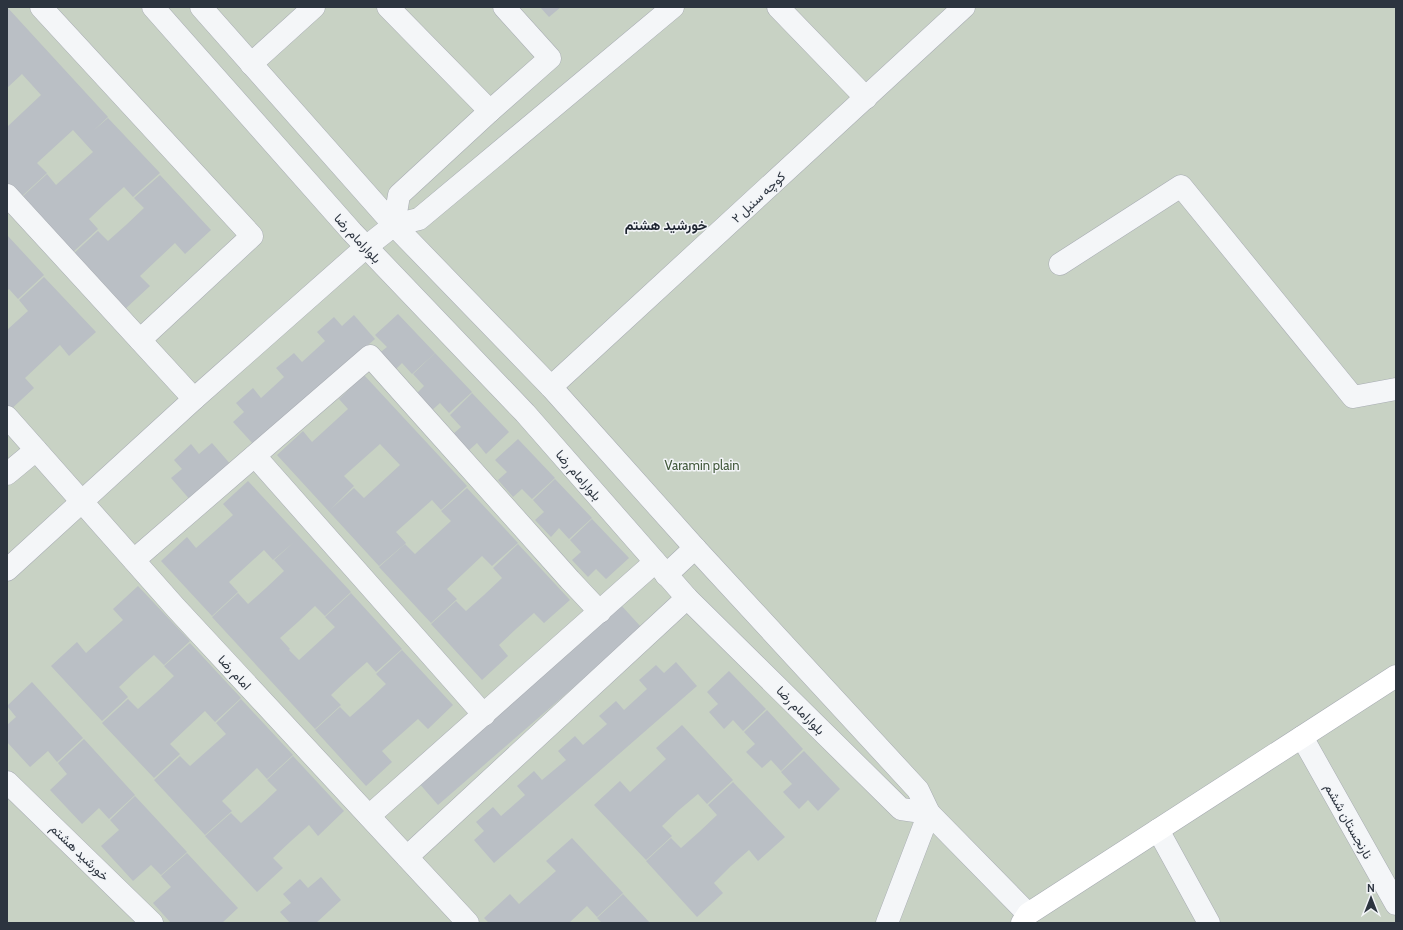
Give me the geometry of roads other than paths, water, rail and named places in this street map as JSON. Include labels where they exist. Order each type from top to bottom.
[{"type":"street","points":[[41,7],[252,236],[140,340]]},
{"type":"street","name":"بلوارامام رضا","points":[[153,7],[366,247],[525,413],[688,598],[901,809],[929,813]]},
{"type":"street","points":[[201,7],[394,224],[551,387],[695,548],[918,790],[929,813],[1025,918],[1396,676]]},
{"type":"street","points":[[388,7],[490,111]]},
{"type":"street","points":[[394,224],[399,195],[550,58],[504,7]]},
{"type":"street","points":[[7,570],[194,398],[366,247],[394,224],[419,218],[673,7]]},
{"type":"street","points":[[778,7],[866,98]]},
{"type":"street","name":"کوچه سنبل ۲","points":[[551,387],[964,7]]},
{"type":"street","points":[[251,64],[307,9]]},
{"type":"street","points":[[1060,264],[1181,186],[1353,397],[1396,389]]},
{"type":"street","points":[[7,195],[194,398]]},
{"type":"street","points":[[134,560],[370,356],[600,612]]},
{"type":"street","name":"امام رضا","points":[[7,417],[181,613],[468,923]]},
{"type":"street","points":[[7,474],[36,450]]},
{"type":"street","points":[[255,456],[484,715]]},
{"type":"street","points":[[369,816],[600,612],[661,569],[695,548]]},
{"type":"street","points":[[406,857],[688,598]]},
{"type":"street","name":"نارنجستان ششم","points":[[1302,737],[1396,904]]},
{"type":"street","name":"خورشید هشتم","points":[[7,782],[152,923]]},
{"type":"street","points":[[887,923],[929,813]]},
{"type":"street","points":[[1158,830],[1209,923]]},
{"type":"district","name":"خورشید هشتم","points":[[666,225]]},
{"type":"park label","name":"Varamin plain","points":[[702,465]]}]
